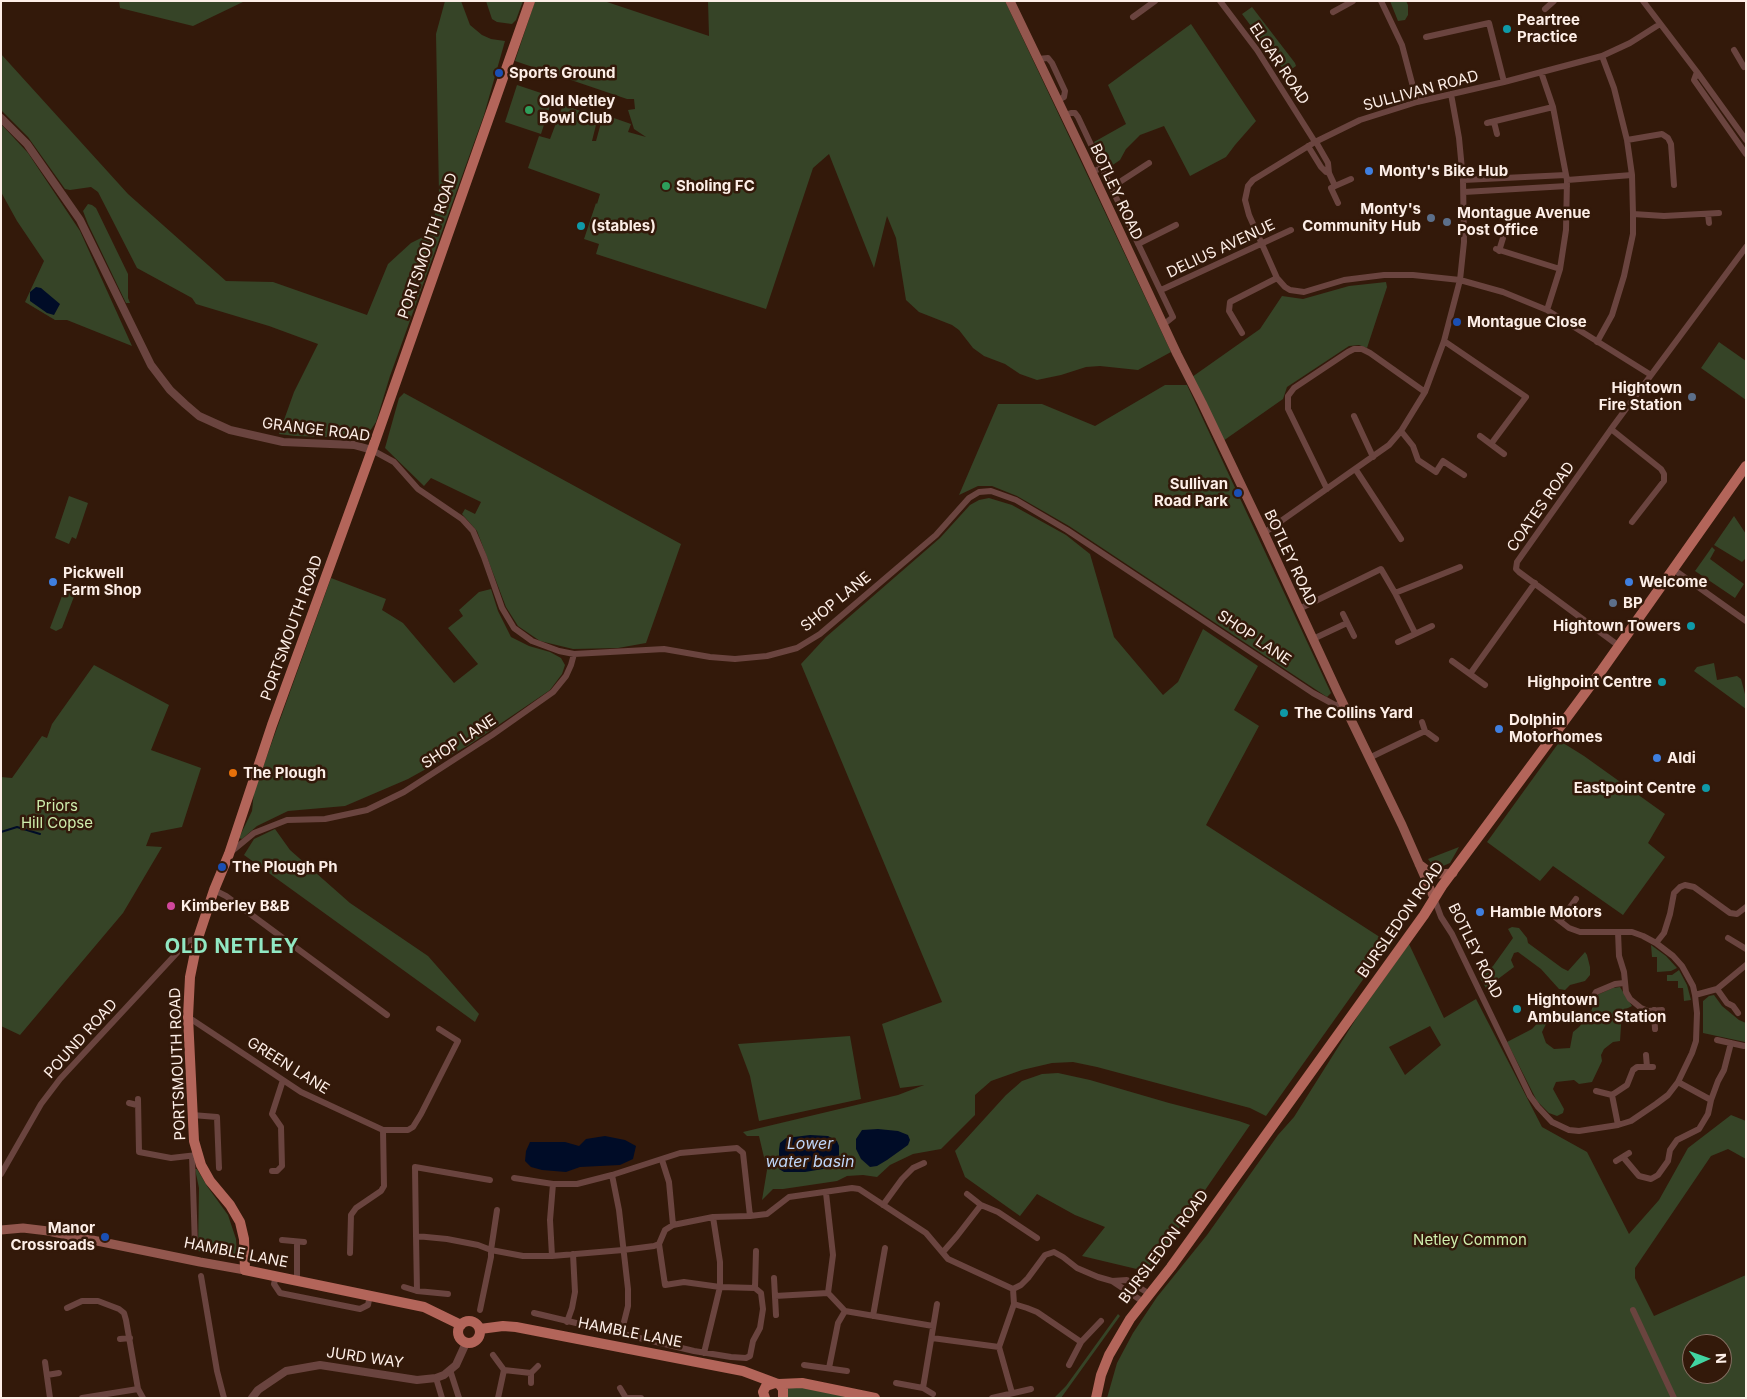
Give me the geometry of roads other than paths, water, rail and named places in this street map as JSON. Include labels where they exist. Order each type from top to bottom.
[{"type":"main road","name":"PORTSMOUTH ROAD","points":[[245,1270],[244,1239],[240,1222],[230,1205],[210,1181],[195,1155],[188,1017],[190,977],[198,938],[530,1]]},
{"type":"main road","name":"BOTLEY ROAD","points":[[1010,1],[1162,325],[1264,533],[1434,898]]},
{"type":"main road","name":"BURSLEDON ROAD","points":[[1096,1398],[1101,1375],[1121,1331],[1145,1297],[1171,1267],[1434,898],[1618,646],[1746,466]]},
{"type":"main road","points":[[1419,864],[1431,873],[1453,872]]},
{"type":"main road","name":"HAMBLE LANE","points":[[1,1230],[23,1228],[48,1231],[370,1295],[424,1307],[461,1325]]},
{"type":"main road","points":[[466,1321],[472,1321],[478,1325],[480,1336],[476,1342],[466,1343],[458,1335],[461,1325],[466,1321]]},
{"type":"main road","name":"HAMBLE LANE","points":[[480,1329],[503,1326],[516,1327],[743,1371],[777,1383],[802,1383],[875,1398]]},
{"type":"main road","points":[[743,1371],[764,1395]]},
{"type":"main road","points":[[764,1395],[766,1386],[777,1383],[783,1389],[783,1398]]},
{"type":"street","points":[[1133,17],[1155,1]]},
{"type":"street","name":"ELGAR ROAD","points":[[1220,1],[1257,50],[1316,142],[1328,163],[1329,173]]},
{"type":"street","points":[[1333,12],[1343,4],[1353,1]]},
{"type":"street","points":[[1381,1],[1402,45],[1418,102]]},
{"type":"street","points":[[1545,9],[1554,1]]},
{"type":"street","points":[[1642,1],[1697,72],[1746,140]]},
{"type":"street","points":[[1426,37],[1489,23],[1504,82]]},
{"type":"street","name":"SULLIVAN ROAD","points":[[1277,278],[1246,207],[1245,200],[1248,186],[1253,180],[1308,146],[1360,120],[1418,102],[1602,56],[1630,43],[1660,24]]},
{"type":"street","points":[[1734,50],[1743,57],[1744,67]]},
{"type":"street","points":[[1597,342],[1612,314],[1624,276],[1633,234],[1632,175],[1627,140],[1614,88],[1602,56]]},
{"type":"street","points":[[1541,72],[1553,107],[1566,180],[1566,230],[1560,269],[1547,310]]},
{"type":"street","points":[[1697,72],[1694,80],[1746,154]]},
{"type":"street","points":[[1264,533],[1389,446],[1425,392],[1444,341],[1460,280],[1464,239],[1463,180],[1459,138],[1451,94]]},
{"type":"street","points":[[1487,123],[1553,107]]},
{"type":"street","points":[[1065,115],[1075,113],[1078,117],[1161,290],[1173,317],[1162,325]]},
{"type":"street","name":"GRANGE ROAD","points":[[1,118],[27,144],[80,220],[151,365],[170,390],[184,404],[198,416],[230,430],[283,442],[354,446],[372,450],[394,462],[418,490],[462,519],[473,531],[502,608],[514,628],[532,641],[559,651],[574,654]]},
{"type":"street","points":[[1494,122],[1497,134]]},
{"type":"street","points":[[1627,140],[1662,134],[1668,138],[1671,144],[1674,185]]},
{"type":"street","points":[[1308,146],[1321,167],[1329,173],[1336,186]]},
{"type":"street","points":[[1112,187],[1149,163]]},
{"type":"street","points":[[1091,172],[1102,168]]},
{"type":"street","points":[[1464,192],[1566,180],[1632,175]]},
{"type":"street","points":[[1338,203],[1331,188],[1351,179]]},
{"type":"street","points":[[1463,180],[1566,180]]},
{"type":"street","points":[[1633,214],[1664,216],[1719,213]]},
{"type":"street","points":[[1708,214],[1709,223]]},
{"type":"street","points":[[1138,244],[1176,226]]},
{"type":"street","name":"DELIUS AVENUE","points":[[1161,290],[1291,230]]},
{"type":"street","points":[[1503,238],[1497,250],[1560,269]]},
{"type":"street","name":"COATES ROAD","points":[[1618,646],[1516,569],[1517,562],[1650,375],[1746,247]]},
{"type":"street","points":[[1139,274],[1150,268]]},
{"type":"street","points":[[1242,333],[1229,311],[1230,302],[1277,278],[1285,288],[1304,292],[1344,280],[1384,275],[1413,275],[1460,280],[1503,292],[1547,310],[1650,375]]},
{"type":"street","points":[[1444,341],[1526,396],[1491,444]]},
{"type":"street","points":[[1327,490],[1288,409],[1288,396],[1294,388],[1354,349],[1370,353],[1425,392]]},
{"type":"street","points":[[1354,416],[1373,457]]},
{"type":"street","points":[[1611,429],[1661,469],[1665,476],[1662,484],[1632,522]]},
{"type":"street","points":[[1401,430],[1414,446],[1418,460],[1436,472],[1444,460],[1464,475]]},
{"type":"street","points":[[1480,436],[1504,454]]},
{"type":"street","points":[[1356,470],[1401,539]]},
{"type":"street","name":"SHOP LANE","points":[[229,854],[254,833],[287,820],[325,819],[367,810],[404,792],[492,735],[553,692],[566,676],[574,654],[664,649],[710,657],[735,659],[767,656],[797,648],[820,634],[936,535],[969,498],[979,492],[991,491],[1016,500],[1067,530],[1313,693],[1335,705],[1344,704]]},
{"type":"street","points":[[1395,593],[1460,567]]},
{"type":"street","points":[[1299,609],[1382,569],[1415,633]]},
{"type":"street","points":[[1673,569],[1746,621]]},
{"type":"street","points":[[1470,674],[1535,583]]},
{"type":"street","points":[[1342,614],[1354,636]]},
{"type":"street","points":[[1313,639],[1347,623]]},
{"type":"street","points":[[1398,642],[1432,626]]},
{"type":"street","points":[[1452,661],[1486,686]]},
{"type":"street","points":[[1422,722],[1425,731],[1436,739]]},
{"type":"street","points":[[1369,758],[1425,731]]},
{"type":"street","points":[[1656,943],[1664,933],[1674,893],[1680,887],[1686,885],[1694,887],[1730,912],[1737,914],[1746,907]]},
{"type":"street","points":[[214,890],[226,896],[387,1015]]},
{"type":"street","name":"BOTLEY ROAD","points":[[1434,898],[1530,1096],[1538,1107],[1552,1122],[1569,1130],[1578,1131],[1618,1125]]},
{"type":"street","points":[[1560,921],[1576,899]]},
{"type":"street","points":[[1551,914],[1573,930],[1580,932],[1638,934],[1656,943],[1682,966],[1693,986],[1697,1013],[1696,1041],[1678,1082],[1668,1095],[1656,1104],[1631,1121],[1618,1125],[1612,1095]]},
{"type":"street","points":[[1618,932],[1618,949],[1624,972],[1624,983],[1630,999],[1636,1005],[1648,1011],[1662,1010]]},
{"type":"street","name":"POUND ROAD","points":[[1,1174],[41,1104],[60,1079],[188,940],[198,938]]},
{"type":"street","points":[[1728,938],[1746,950]]},
{"type":"street","points":[[1695,995],[1716,989],[1746,964]]},
{"type":"street","points":[[1591,1001],[1594,990],[1624,983]]},
{"type":"street","points":[[1716,989],[1738,1013]]},
{"type":"street","points":[[1654,1010],[1655,1029]]},
{"type":"street","name":"GREEN LANE","points":[[188,1017],[301,1092],[383,1130],[408,1130],[413,1127],[421,1114],[458,1041],[439,1028]]},
{"type":"street","points":[[1717,1040],[1744,1046]]},
{"type":"street","points":[[1616,1161],[1626,1155],[1639,1176],[1651,1179],[1658,1175],[1668,1161],[1670,1150],[1677,1140],[1699,1129],[1708,1114],[1710,1100],[1724,1070],[1731,1043]]},
{"type":"street","points":[[1596,1091],[1612,1095],[1627,1085],[1633,1070],[1637,1067],[1650,1067],[1646,1055]]},
{"type":"street","points":[[272,1171],[276,1171],[282,1166],[281,1127],[272,1114],[283,1080]]},
{"type":"street","points":[[1678,1082],[1710,1100]]},
{"type":"street","points":[[129,1103],[137,1102],[139,1152],[171,1158],[195,1155],[195,1246]]},
{"type":"street","points":[[192,1115],[217,1116],[219,1168]]},
{"type":"street","points":[[350,1253],[351,1215],[356,1208],[381,1191],[384,1186],[383,1130]]},
{"type":"street","points":[[514,1178],[553,1184],[577,1184],[689,1152],[733,1147],[741,1150],[743,1153],[750,1216]]},
{"type":"street","points":[[662,1160],[670,1182],[673,1225]]},
{"type":"street","points":[[883,1205],[902,1179],[913,1168],[924,1163]]},
{"type":"street","points":[[417,1291],[415,1167],[490,1180]]},
{"type":"street","points":[[612,1175],[619,1210],[628,1289],[627,1312],[620,1334]]},
{"type":"street","points":[[552,1256],[550,1220],[553,1184]]},
{"type":"street","points":[[534,1313],[704,1353],[731,1358],[746,1358],[750,1356],[753,1341],[760,1328],[763,1308],[762,1293],[756,1288],[720,1287],[684,1282],[665,1285],[659,1244],[665,1230],[673,1225],[713,1217],[767,1214],[789,1197],[844,1189],[859,1189],[926,1233],[948,1260],[1013,1289]]},
{"type":"street","points":[[826,1193],[833,1255],[828,1293]]},
{"type":"street","points":[[967,1194],[981,1205],[998,1212],[1037,1238]]},
{"type":"street","points":[[942,1252],[981,1205]]},
{"type":"street","points":[[480,1310],[491,1257],[496,1210]]},
{"type":"street","points":[[704,1353],[720,1287],[720,1262],[713,1217]]},
{"type":"street","points":[[416,1236],[478,1245],[491,1250],[523,1256],[552,1256],[623,1250],[659,1244]]},
{"type":"street","points":[[282,1240],[300,1242],[297,1280]]},
{"type":"street","points":[[873,1316],[885,1248]]},
{"type":"street","points":[[756,1251],[756,1288]]},
{"type":"street","points":[[1013,1289],[1021,1285],[1045,1256],[1054,1252],[1063,1256],[1077,1268],[1112,1281],[1145,1297]]},
{"type":"street","points":[[567,1322],[575,1292],[573,1254]]},
{"type":"street","points":[[276,1276],[274,1284],[280,1293],[360,1309],[368,1305],[370,1295]]},
{"type":"street","points":[[774,1278],[776,1315]]},
{"type":"street","points":[[203,1279],[217,1371],[224,1398]]},
{"type":"street","points":[[404,1287],[417,1291],[448,1294]]},
{"type":"street","points":[[1012,1393],[999,1347],[1014,1304],[1013,1289]]},
{"type":"street","points":[[776,1296],[828,1293],[845,1311],[933,1326]]},
{"type":"street","points":[[68,1308],[82,1301],[98,1301],[119,1309],[126,1320],[138,1389],[143,1398]]},
{"type":"street","points":[[923,1388],[937,1304]]},
{"type":"street","points":[[1014,1304],[1037,1312],[1082,1342]]},
{"type":"street","points":[[1633,1310],[1674,1398]]},
{"type":"street","points":[[829,1368],[838,1323],[845,1311]]},
{"type":"street","points":[[1069,1365],[1082,1342],[1101,1321]]},
{"type":"street","points":[[120,1339],[130,1338]]},
{"type":"street","points":[[932,1338],[999,1347]]},
{"type":"street","name":"JURD WAY","points":[[252,1398],[258,1390],[286,1371],[320,1365],[417,1380],[436,1378],[456,1365],[466,1343]]},
{"type":"street","points":[[493,1355],[504,1370],[531,1373]]},
{"type":"street","points":[[45,1362],[50,1398]]},
{"type":"street","points":[[804,1365],[847,1371]]},
{"type":"street","points":[[531,1373],[538,1366]]},
{"type":"street","points":[[450,1370],[459,1398]]},
{"type":"street","points":[[498,1398],[504,1370]]},
{"type":"street","points":[[47,1374],[59,1373]]},
{"type":"street","points":[[531,1373],[532,1383]]},
{"type":"street","points":[[436,1378],[442,1398]]},
{"type":"street","points":[[896,1383],[923,1388],[933,1394]]},
{"type":"street","points":[[620,1388],[627,1398],[641,1398]]},
{"type":"street","points":[[82,1398],[138,1389]]},
{"type":"street","points":[[992,1398],[1031,1389]]},
{"type":"water","points":[[36,287],[41,288],[60,304],[54,315],[47,313],[30,301],[30,292]]},
{"type":"water","points":[[862,1130],[898,1131],[908,1135],[910,1140],[908,1145],[887,1160],[877,1166],[870,1167],[861,1159],[856,1149],[856,1139]]},
{"type":"water","name":"Lower water basin","points":[[810,1135],[828,1136],[837,1141],[839,1155],[834,1162],[823,1169],[805,1172],[784,1172],[779,1169],[780,1143],[786,1138]]},
{"type":"water","points":[[605,1136],[625,1140],[636,1146],[633,1159],[620,1165],[580,1167],[566,1172],[542,1170],[531,1167],[525,1161],[526,1151],[530,1142],[565,1142],[579,1146],[586,1139]]},
{"type":"waterway","points":[[1,832],[17,827],[40,834]]},
{"type":"place","name":"Peartree Practice","points":[[1507,29]]},
{"type":"place","name":"Sports Ground","points":[[499,73]]},
{"type":"place","name":"Old Netley Bowl Club","points":[[529,110]]},
{"type":"place","name":"Monty's Bike Hub","points":[[1369,171]]},
{"type":"place","name":"Sholing FC","points":[[666,186]]},
{"type":"place","name":"Monty's Community Hub","points":[[1431,218]]},
{"type":"place","name":"Montague Avenue Post Office","points":[[1447,222]]},
{"type":"place","name":"(stables)","points":[[581,226]]},
{"type":"place","name":"Montague Close","points":[[1457,322]]},
{"type":"place","name":"Hightown Fire Station","points":[[1692,397]]},
{"type":"place","name":"Sullivan Road Park","points":[[1238,493]]},
{"type":"place","name":"Pickwell Farm Shop","points":[[53,582]]},
{"type":"place","name":"Welcome","points":[[1629,582]]},
{"type":"place","name":"BP","points":[[1613,603]]},
{"type":"place","name":"Hightown Towers","points":[[1691,626]]},
{"type":"place","name":"Highpoint Centre","points":[[1662,682]]},
{"type":"place","name":"The Collins Yard","points":[[1284,713]]},
{"type":"place","name":"Dolphin Motorhomes","points":[[1499,729]]},
{"type":"place","name":"Aldi","points":[[1657,758]]},
{"type":"place","name":"The Plough","points":[[233,773]]},
{"type":"place","name":"Eastpoint Centre","points":[[1706,788]]},
{"type":"place","name":"The Plough Ph","points":[[222,867]]},
{"type":"place","name":"Kimberley B&B","points":[[171,906]]},
{"type":"place","name":"Hamble Motors","points":[[1480,912]]},
{"type":"place","name":"Hightown Ambulance Station","points":[[1517,1009]]},
{"type":"place","name":"Manor Crossroads","points":[[105,1237]]},
{"type":"district","name":"OLD NETLEY","points":[[232,947]]},
{"type":"park label","name":"Priors Hill Copse","points":[[57,814]]},
{"type":"park label","name":"Netley Common","points":[[1470,1240]]}]
